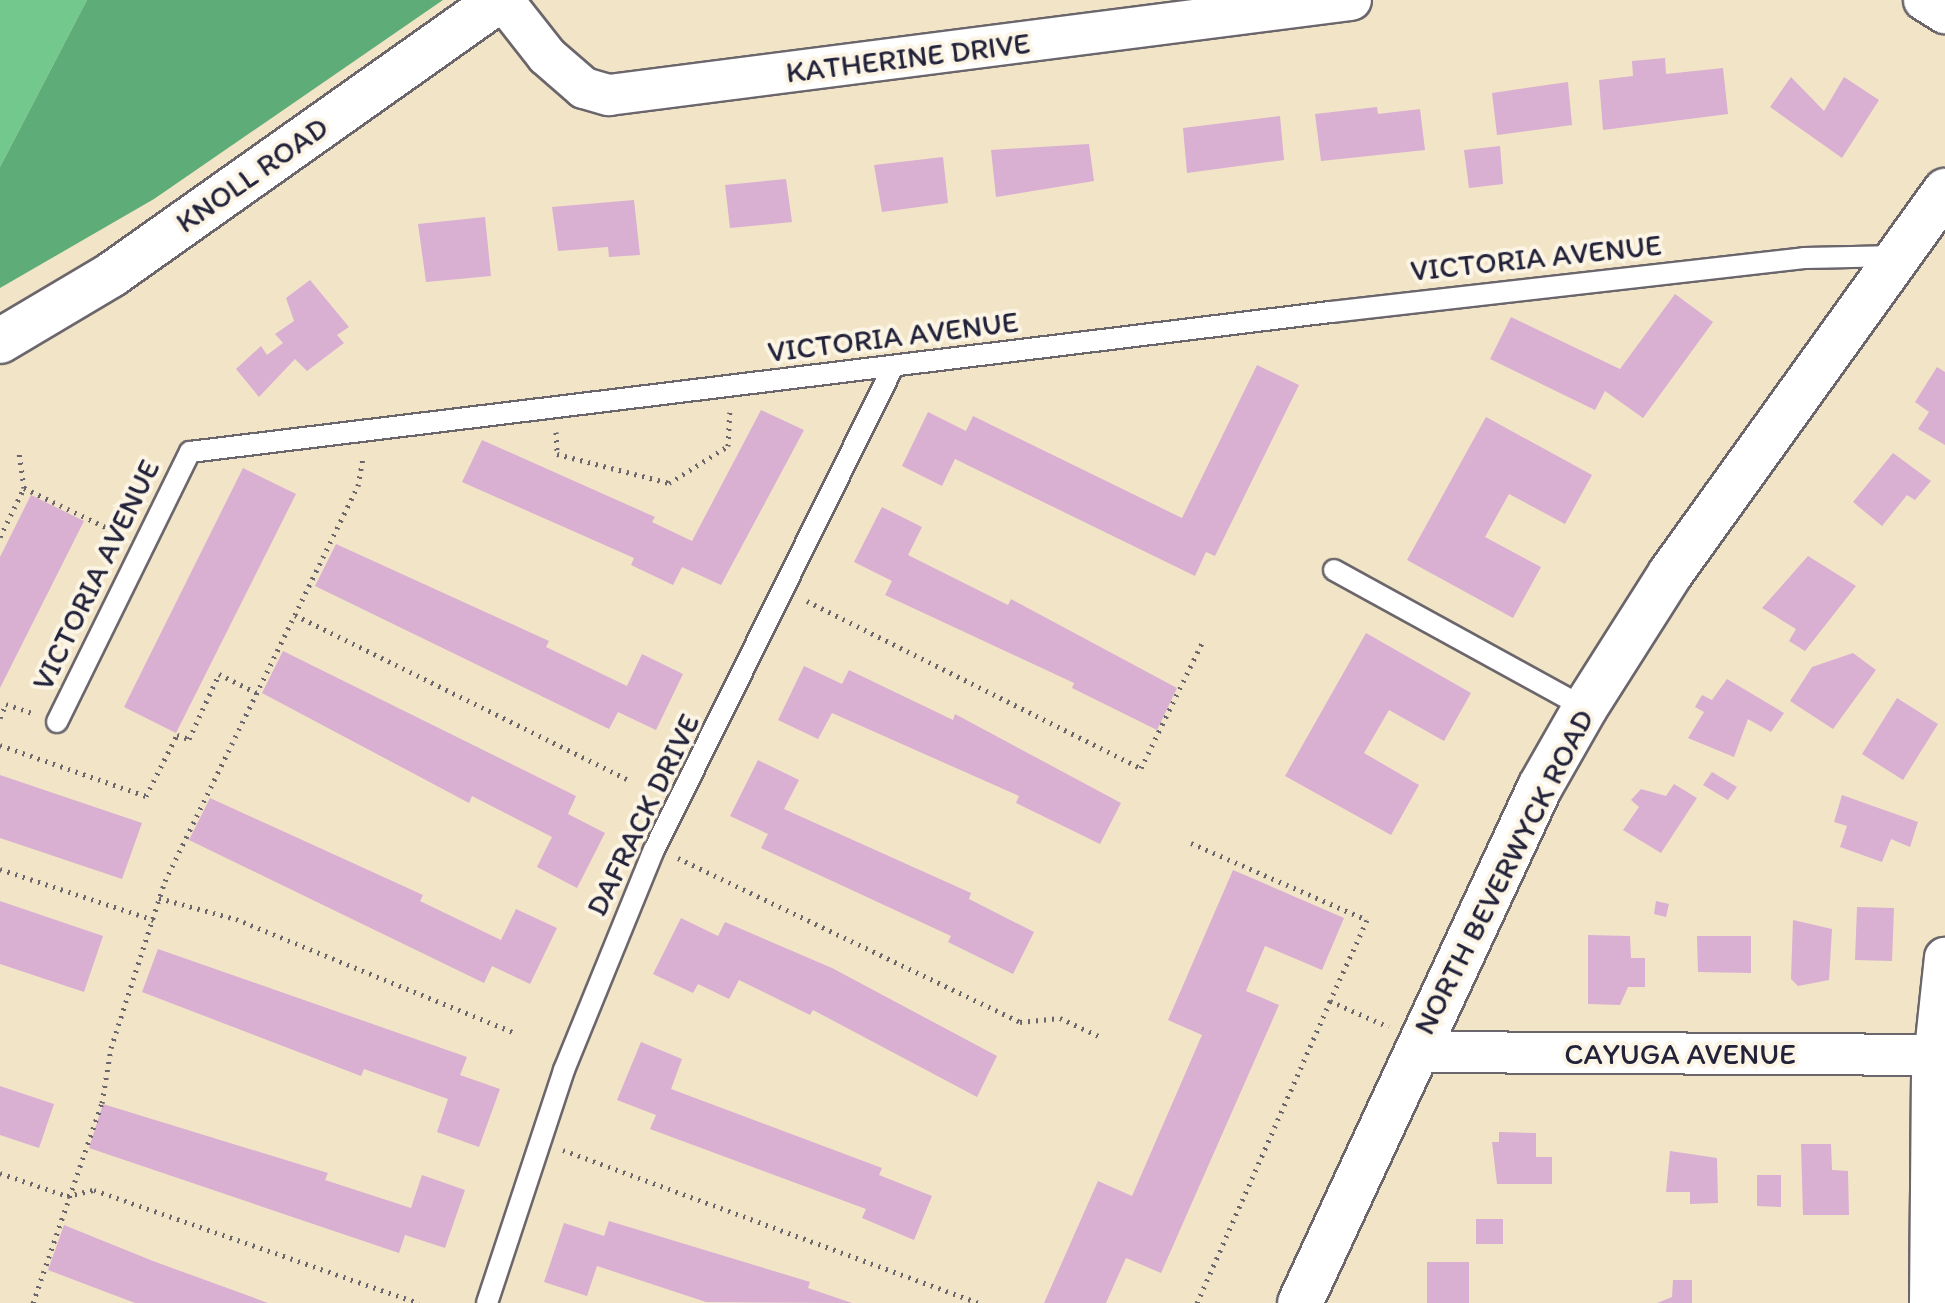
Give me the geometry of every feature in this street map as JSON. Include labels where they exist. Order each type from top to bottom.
[{"type":"street","name":"KATHERINE DRIVE","points":[[501,0],[547,56],[584,88],[609,95],[1351,0]]},
{"type":"street","name":"KNOLL ROAD","points":[[0,341],[111,275],[501,0]]},
{"type":"street","points":[[1924,0],[1945,13]]},
{"type":"street","name":"NORTH BEVERWYCK ROAD","points":[[1300,1303],[1417,1046],[1585,708],[1670,574],[1902,256],[1945,191]]},
{"type":"street","points":[[1930,1303],[1945,958]]},
{"type":"street","name":"CAYUGA AVENUE","points":[[1417,1046],[1940,1055]]},
{"type":"lane","name":"VICTORIA AVENUE","points":[[57,722],[190,452],[1804,258],[1902,256]]},
{"type":"lane","name":"DAFRACK DRIVE","points":[[487,1303],[539,1142],[654,850],[892,369]]},
{"type":"lane","points":[[1334,570],[1585,708]]},
{"type":"path","points":[[540,428],[556,427],[557,454],[669,483],[728,446],[730,408],[744,407]]},
{"type":"path","points":[[33,1303],[70,1195],[159,898],[358,486],[365,444]]},
{"type":"path","points":[[0,537],[24,488],[19,451]]},
{"type":"path","points":[[24,488],[143,546]]},
{"type":"path","points":[[785,590],[1141,768],[1203,641]]},
{"type":"path","points":[[295,615],[627,779]]},
{"type":"path","points":[[0,745],[146,796],[177,735],[189,739],[219,674],[257,693]]},
{"type":"path","points":[[0,718],[6,704],[57,722]]},
{"type":"path","points":[[1191,843],[1367,920],[1197,1303]]},
{"type":"path","points":[[654,850],[709,867],[1020,1022],[1060,1018],[1101,1037]]},
{"type":"path","points":[[0,869],[154,920]]},
{"type":"path","points":[[159,898],[236,919],[515,1033]]},
{"type":"path","points":[[1330,1001],[1417,1046]]},
{"type":"path","points":[[539,1142],[978,1303]]},
{"type":"path","points":[[0,1173],[70,1195],[94,1190],[419,1303]]},
{"type":"green space","points":[[0,0],[87,0],[0,167]]},
{"type":"green space","points":[[87,0],[443,0],[154,199],[0,288],[0,167]]},
{"type":"building","points":[[1665,58],[1666,74],[1723,68],[1728,114],[1603,130],[1599,80],[1633,76],[1632,61]]},
{"type":"building","points":[[1791,77],[1824,111],[1844,77],[1879,100],[1842,158],[1770,107]]},
{"type":"building","points":[[1568,82],[1572,125],[1497,135],[1492,93]]},
{"type":"building","points":[[1377,107],[1378,114],[1420,109],[1425,150],[1321,161],[1315,114]]},
{"type":"building","points":[[1280,116],[1284,160],[1187,173],[1183,128]]},
{"type":"building","points":[[1089,144],[1094,181],[996,197],[991,150]]},
{"type":"building","points":[[1500,146],[1503,184],[1469,188],[1464,150]]},
{"type":"building","points":[[943,157],[948,203],[882,212],[874,165]]},
{"type":"building","points":[[786,179],[792,222],[730,228],[725,185]]},
{"type":"building","points":[[634,200],[640,255],[609,257],[608,247],[558,251],[552,207]]},
{"type":"building","points":[[485,217],[491,276],[426,282],[418,224]]},
{"type":"building","points":[[310,280],[349,327],[337,335],[344,343],[307,371],[295,359],[259,397],[236,369],[261,346],[267,355],[283,343],[275,334],[294,321],[286,298]]},
{"type":"building","points":[[1675,294],[1713,322],[1643,418],[1605,391],[1595,410],[1490,359],[1511,317],[1620,369]]},
{"type":"building","points":[[1257,365],[1299,385],[1215,556],[1206,552],[1195,576],[955,459],[942,486],[902,466],[928,412],[966,431],[973,416],[1182,518]]},
{"type":"building","points":[[1937,367],[1945,372],[1945,445],[1918,429],[1929,412],[1915,402]]},
{"type":"building","points":[[761,410],[804,430],[721,585],[682,567],[673,585],[631,565],[634,558],[462,482],[482,440],[655,517],[652,522],[692,541]]},
{"type":"building","points":[[1486,417],[1592,475],[1565,524],[1509,494],[1485,537],[1541,567],[1513,618],[1407,560]]},
{"type":"building","points":[[1893,453],[1931,481],[1915,500],[1907,495],[1882,526],[1853,502]]},
{"type":"building","points":[[243,468],[296,494],[176,733],[124,707]]},
{"type":"building","points":[[31,495],[84,521],[0,688],[0,557]]},
{"type":"building","points":[[882,507],[922,527],[908,555],[1008,605],[1011,599],[1177,688],[1157,730],[1072,688],[1074,683],[885,595],[892,581],[854,562]]},
{"type":"building","points":[[336,544],[549,641],[546,647],[627,686],[642,654],[683,674],[656,730],[618,712],[609,729],[315,586]]},
{"type":"building","points":[[1808,556],[1856,586],[1805,651],[1789,641],[1796,629],[1762,608]]},
{"type":"building","points":[[1366,633],[1471,693],[1444,741],[1389,710],[1364,753],[1419,785],[1391,835],[1285,776]]},
{"type":"building","points":[[283,651],[576,796],[568,814],[605,833],[577,888],[537,867],[552,837],[472,796],[469,803],[262,693]]},
{"type":"building","points":[[1853,653],[1876,670],[1833,729],[1790,701],[1812,667]]},
{"type":"building","points":[[804,666],[842,684],[849,670],[953,720],[955,714],[1121,803],[1100,844],[1016,803],[1019,796],[832,713],[818,739],[778,720]]},
{"type":"building","points":[[1727,679],[1784,713],[1771,732],[1748,719],[1734,757],[1688,738],[1704,712],[1695,707],[1702,695],[1712,700]]},
{"type":"building","points":[[1897,698],[1938,724],[1903,780],[1862,754]]},
{"type":"building","points":[[758,760],[799,780],[784,809],[971,893],[969,899],[1034,932],[1013,974],[948,942],[951,936],[761,848],[768,834],[730,816]]},
{"type":"building","points":[[1712,772],[1737,787],[1728,800],[1703,785]]},
{"type":"building","points":[[0,775],[142,823],[122,879],[0,838]]},
{"type":"building","points":[[1674,784],[1697,798],[1661,853],[1623,830],[1639,807],[1631,800],[1641,789],[1666,796]]},
{"type":"building","points":[[1842,795],[1918,822],[1910,847],[1891,839],[1882,862],[1840,847],[1847,826],[1834,822]]},
{"type":"building","points":[[210,798],[423,895],[420,901],[501,940],[516,909],[557,928],[530,984],[492,966],[484,983],[189,840]]},
{"type":"building","points":[[1233,870],[1344,918],[1322,970],[1265,946],[1246,991],[1279,1005],[1161,1273],[1126,1258],[1106,1303],[1044,1303],[1098,1181],[1132,1196],[1202,1035],[1168,1020]]},
{"type":"building","points":[[0,901],[103,936],[84,992],[0,964]]},
{"type":"building","points":[[1656,901],[1669,904],[1666,917],[1654,914]]},
{"type":"building","points":[[1857,907],[1894,908],[1892,961],[1855,960]]},
{"type":"building","points":[[681,918],[718,936],[725,922],[832,968],[997,1056],[977,1097],[813,1010],[810,1015],[739,980],[729,999],[698,984],[693,993],[653,974]]},
{"type":"building","points":[[1793,920],[1832,929],[1829,980],[1798,986],[1791,979]]},
{"type":"building","points":[[1588,935],[1630,936],[1631,958],[1645,958],[1645,987],[1628,987],[1620,1005],[1588,1004]]},
{"type":"building","points":[[1697,936],[1751,936],[1751,973],[1698,972]]},
{"type":"building","points":[[158,949],[467,1057],[460,1075],[500,1089],[479,1147],[437,1132],[448,1099],[364,1069],[361,1076],[142,992]]},
{"type":"building","points":[[641,1042],[682,1059],[671,1089],[882,1168],[879,1175],[932,1196],[914,1240],[862,1218],[866,1209],[650,1129],[656,1115],[617,1100]]},
{"type":"building","points":[[0,1086],[54,1104],[39,1148],[0,1135]]},
{"type":"building","points":[[103,1104],[328,1173],[325,1180],[411,1208],[422,1175],[465,1190],[445,1248],[405,1235],[399,1253],[89,1148]]},
{"type":"building","points":[[1499,1132],[1536,1133],[1536,1157],[1552,1157],[1552,1184],[1497,1184],[1492,1142],[1499,1142]]},
{"type":"building","points":[[1801,1144],[1831,1144],[1832,1170],[1848,1171],[1849,1215],[1803,1215]]},
{"type":"building","points":[[1670,1151],[1717,1158],[1718,1203],[1690,1204],[1690,1192],[1666,1192]]},
{"type":"building","points":[[1757,1175],[1781,1175],[1781,1207],[1757,1206]]},
{"type":"building","points":[[1476,1219],[1503,1219],[1503,1244],[1476,1244]]},
{"type":"building","points":[[609,1221],[810,1282],[808,1288],[852,1303],[706,1302],[597,1266],[587,1296],[544,1282],[564,1223],[604,1236]]},
{"type":"building","points":[[64,1225],[268,1303],[135,1303],[48,1270]]},
{"type":"building","points":[[1427,1262],[1469,1262],[1469,1303],[1427,1303]]},
{"type":"building","points":[[1673,1280],[1692,1280],[1692,1303],[1657,1303],[1672,1297]]}]
